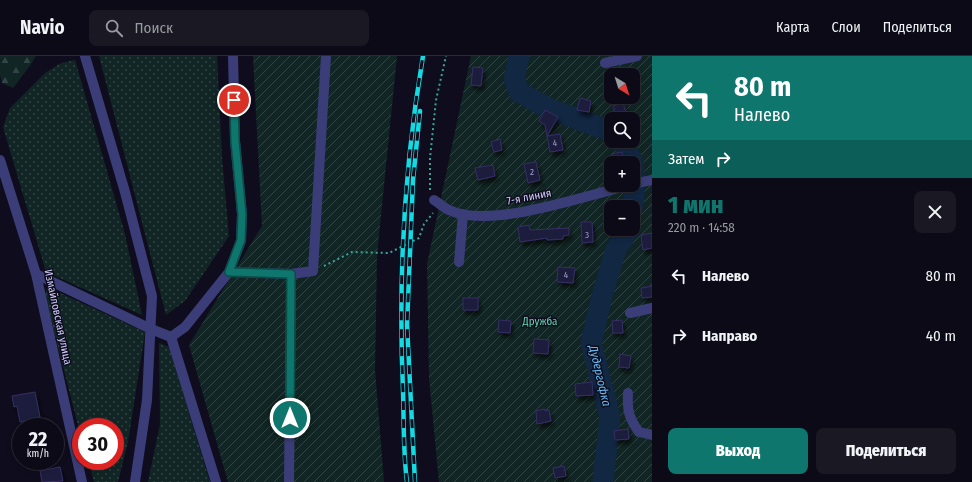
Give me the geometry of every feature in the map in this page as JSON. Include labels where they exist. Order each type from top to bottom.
[{"type":"street","points":[[85,56],[152,296],[147,400],[135,482]]},
{"type":"street","points":[[171,336],[185,327],[229,272],[241,240],[242,214],[235,141],[233,56]]},
{"type":"street","points":[[229,272],[291,274],[313,271],[326,56]]},
{"type":"street","points":[[605,63],[637,56]]},
{"type":"street","name":"Измайловская улица","points":[[0,160],[36,274],[82,482]]},
{"type":"street","name":"7-я линия","points":[[640,183],[652,180]]},
{"type":"street","name":"7-я линия","points":[[437,202],[450,211],[478,216],[525,212],[604,191]]},
{"type":"street","points":[[459,262],[463,214]]},
{"type":"street","points":[[36,274],[151,329],[171,336]]},
{"type":"street","points":[[289,482],[291,274]]},
{"type":"street","points":[[630,313],[652,308]]},
{"type":"street","points":[[171,336],[216,482]]},
{"type":"street","points":[[628,393],[627,410],[633,424],[639,432],[652,435]]},
{"type":"path","points":[[313,271],[335,262],[352,252],[389,253],[419,238],[424,224],[437,202],[430,190],[430,158],[437,88],[446,56]]},
{"type":"green space","points":[[0,56],[36,56],[13,88],[2,83],[0,75]]},
{"type":"green space","points":[[99,56],[217,56],[222,158],[229,236],[185,301],[166,315]]},
{"type":"green space","points":[[253,56],[397,56],[377,255],[375,370],[384,482],[228,482],[189,345],[262,226]]},
{"type":"green space","name":"Дружба","points":[[471,56],[652,56],[652,482],[439,482],[429,378],[427,264]]},
{"type":"green space","points":[[75,60],[125,234],[142,315],[46,272],[3,127],[10,108],[45,73],[61,63]]},
{"type":"green space","points":[[47,287],[145,332],[128,442],[124,458],[124,418],[76,418],[45,296]]},
{"type":"green space","points":[[159,343],[169,347],[210,482],[148,482],[160,424]]},
{"type":"green space","points":[[91,470],[121,470],[118,482],[94,482]]},
{"type":"building","points":[[473,67],[483,68],[481,86],[471,85]]},
{"type":"building","points":[[580,98],[591,101],[589,112],[577,110]]},
{"type":"building","points":[[623,104],[626,112],[615,112],[613,106]]},
{"type":"building","points":[[545,110],[558,117],[547,136],[545,125],[539,121]]},
{"type":"building","points":[[560,134],[563,150],[550,152],[547,136]]},
{"type":"building","points":[[500,139],[502,150],[494,152],[491,142]]},
{"type":"building","points":[[622,152],[623,156],[612,156],[612,154]]},
{"type":"building","points":[[536,162],[540,180],[528,183],[524,164]]},
{"type":"building","points":[[493,165],[495,176],[478,180],[475,168]]},
{"type":"building","points":[[581,222],[592,222],[593,242],[582,243]]},
{"type":"building","points":[[529,225],[530,230],[569,228],[569,235],[563,236],[563,239],[547,240],[547,238],[520,242],[518,227]]},
{"type":"building","points":[[652,233],[652,248],[643,250],[641,235]]},
{"type":"building","points":[[558,267],[575,268],[573,283],[557,282]]},
{"type":"building","points":[[652,286],[652,297],[642,298],[641,288]]},
{"type":"building","points":[[463,298],[478,298],[478,310],[463,310]]},
{"type":"building","points":[[499,320],[511,321],[510,333],[498,332]]},
{"type":"building","points":[[622,320],[623,333],[613,333],[612,321]]},
{"type":"building","points":[[534,339],[549,340],[548,354],[533,353]]},
{"type":"building","points":[[620,354],[631,356],[629,368],[619,367]]},
{"type":"building","points":[[592,382],[593,395],[576,396],[575,384]]},
{"type":"building","points":[[35,392],[40,417],[19,418],[17,406],[14,407],[12,396]]},
{"type":"building","points":[[545,409],[545,411],[549,410],[551,421],[537,424],[536,411]]},
{"type":"building","points":[[628,429],[629,439],[615,440],[614,431]]},
{"type":"building","points":[[564,466],[566,476],[555,478],[553,468]]},
{"type":"building","points":[[61,470],[63,481],[42,482],[40,471]]},
{"type":"waterway","name":"Дудергофка","points":[[519,56],[514,78],[519,92],[552,110],[604,129]]},
{"type":"waterway","name":"Дудергофка","points":[[626,148],[630,156]]},
{"type":"waterway","name":"Дудергофка","points":[[634,192],[634,200]]},
{"type":"waterway","name":"Дудергофка","points":[[603,482],[610,417],[591,343],[602,296],[616,249],[625,236]]},
{"type":"railway","points":[[407,482],[404,448],[401,307],[402,265],[411,139],[423,56]]},
{"type":"railway","points":[[415,482],[407,325],[413,180],[420,111]]},
{"type":"route","points":[[234,100],[235,141],[242,214],[241,240],[229,272],[291,274],[290,418]]}]
